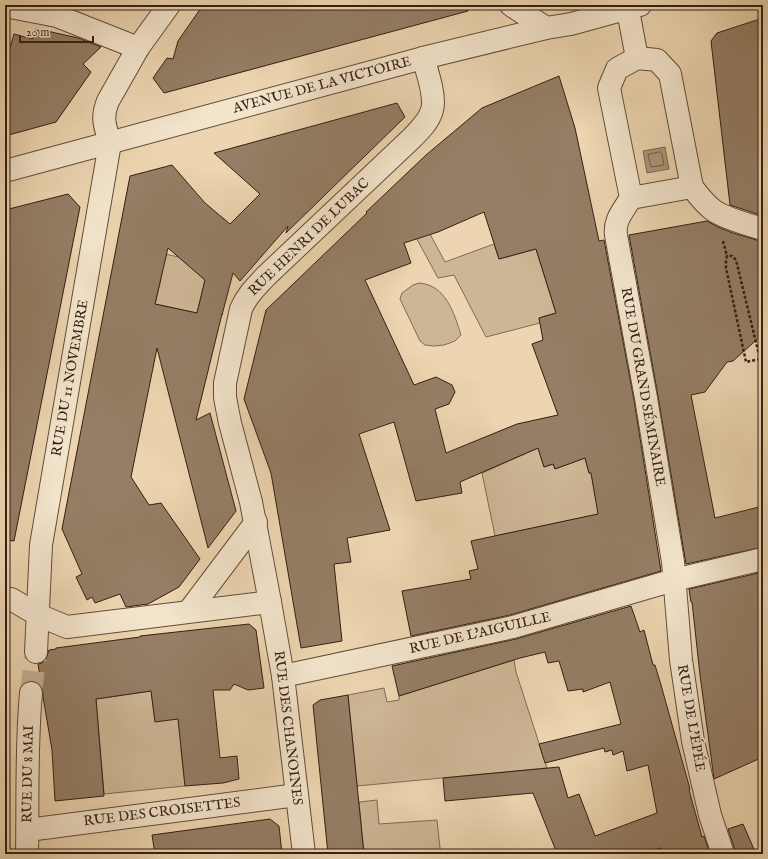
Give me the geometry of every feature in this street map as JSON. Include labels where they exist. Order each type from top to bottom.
[{"type":"street","points":[[110,143],[104,119],[108,101],[138,48],[169,5]]},
{"type":"street","points":[[511,5],[546,28]]},
{"type":"street","points":[[5,6],[57,16],[138,48]]},
{"type":"street","points":[[631,6],[637,58]]},
{"type":"street","name":"AVENUE DE LA VICTOIRE","points":[[5,171],[423,58],[546,28],[571,24],[631,6]]},
{"type":"street","name":"RUE HENRI DE LUBAC","points":[[270,602],[256,522],[230,423],[225,396],[225,383],[241,309],[249,294],[412,138],[428,119],[432,110],[433,100],[429,76],[423,58]]},
{"type":"street","points":[[692,187],[631,198],[609,88],[617,69],[637,58],[657,60],[670,74],[692,187],[714,211],[724,216],[763,229]]},
{"type":"street","name":"RUE DU 11 NOVEMBRE","points":[[38,615],[41,545],[110,143]]},
{"type":"street","name":"RUE DU GRAND SÉMINAIRE","points":[[631,198],[618,218],[615,228],[646,398],[673,562],[674,580]]},
{"type":"street","points":[[189,612],[256,522]]},
{"type":"street","name":"RUE DE L'AIGUILLE","points":[[283,676],[512,627],[674,580],[763,559]]},
{"type":"street","name":"RUE DE L'ÉPÉE","points":[[674,580],[680,660],[693,741],[710,815],[723,854]]},
{"type":"street","points":[[5,600],[11,599],[38,615],[67,627],[270,602]]},
{"type":"street","name":"RUE DES CHANOINES","points":[[270,602],[283,676],[304,854]]},
{"type":"street","points":[[36,652],[38,615]]},
{"type":"street","name":"RUE DU 8 MAI","points":[[27,854],[29,710],[31,693]]},
{"type":"street","name":"RUE DES CROISETTES","points":[[28,830],[297,795]]},
{"type":"path","points":[[727,256],[732,256],[736,260],[762,359],[746,362],[726,268],[727,256]]},
{"type":"shaded area","points":[[412,230],[430,234],[445,262],[494,244],[499,259],[536,249],[556,313],[539,318],[540,323],[486,337],[454,275],[438,278]]},
{"type":"shaded area","points":[[155,252],[179,257],[205,280],[197,313],[155,304],[161,279]]},
{"type":"shaded area","points":[[419,283],[436,289],[448,302],[461,335],[455,341],[444,345],[434,346],[425,345],[420,341],[400,299],[402,293],[413,285]]},
{"type":"shaded area","points":[[538,448],[544,467],[553,464],[555,469],[585,458],[589,473],[591,473],[599,514],[495,536],[482,473]]},
{"type":"shaded area","points":[[514,660],[516,672],[547,768],[357,786],[348,695],[384,688],[387,702],[399,700],[399,696]]},
{"type":"shaded area","points":[[151,691],[155,721],[182,718],[181,750],[185,786],[104,794],[96,699]]},
{"type":"shaded area","points":[[377,800],[379,824],[437,820],[442,854],[364,854],[359,802]]},
{"type":"water","points":[[665,147],[669,169],[647,173],[643,151]]},
{"type":"building","points":[[203,5],[467,5],[468,11],[164,93],[153,78],[167,58],[173,59],[178,41]]},
{"type":"building","points":[[763,18],[763,216],[730,205],[711,41],[717,33]]},
{"type":"building","points":[[35,30],[47,31],[78,38],[101,47],[83,64],[91,72],[56,122],[5,136],[5,65],[14,34],[33,39]]},
{"type":"building","points":[[559,76],[575,128],[599,241],[604,240],[634,400],[661,571],[510,615],[411,636],[402,591],[471,579],[469,571],[478,569],[471,541],[598,514],[591,473],[589,473],[585,458],[555,469],[553,464],[544,467],[538,448],[460,482],[462,493],[416,501],[394,422],[359,434],[390,530],[347,538],[351,562],[334,564],[342,641],[301,648],[271,473],[244,399],[266,310],[426,155],[482,108]],"holes":[[[484,212],[499,259],[536,249],[556,313],[539,318],[543,340],[532,344],[558,415],[517,424],[446,453],[435,409],[449,404],[455,392],[452,385],[436,377],[414,385],[365,280],[411,263],[404,243],[438,232]]]},
{"type":"building","points":[[397,103],[405,117],[286,233],[288,226],[240,281],[233,273],[196,420],[210,413],[236,511],[208,548],[157,348],[131,477],[149,505],[161,503],[200,559],[179,587],[148,604],[126,607],[120,594],[95,603],[92,597],[87,600],[76,577],[82,574],[62,529],[130,176],[172,165],[205,203],[230,224],[260,194],[214,153]],"holes":[[[168,248],[205,280],[197,313],[155,304]]]},
{"type":"building","points":[[68,194],[80,207],[14,541],[5,540],[5,210]]},
{"type":"building","points":[[707,221],[733,233],[763,241],[763,334],[733,361],[727,362],[705,392],[691,395],[715,518],[763,506],[763,547],[686,564],[629,235]]},
{"type":"building","points":[[763,572],[763,757],[714,779],[692,602],[689,589]]},
{"type":"building","points":[[631,606],[640,632],[644,630],[653,665],[655,665],[661,685],[702,837],[704,836],[710,854],[663,854],[661,848],[637,854],[553,854],[553,852],[556,851],[533,793],[445,801],[443,778],[559,767],[568,798],[579,794],[595,836],[657,813],[648,765],[627,771],[623,751],[613,755],[612,750],[605,752],[604,748],[545,763],[539,744],[621,724],[610,682],[583,692],[583,689],[568,691],[559,661],[548,663],[545,652],[520,658],[399,696],[392,666],[516,639]]},
{"type":"building","points":[[249,624],[256,630],[264,688],[248,690],[234,684],[230,690],[213,690],[220,758],[237,756],[239,779],[223,783],[185,786],[178,719],[155,722],[151,691],[96,699],[104,796],[55,801],[52,750],[38,664],[42,663],[46,659],[49,650],[140,636]]},
{"type":"building","points":[[348,695],[364,854],[328,854],[313,705],[320,700]]},
{"type":"building","points":[[270,819],[279,826],[282,854],[155,854],[152,835]]},
{"type":"building","points":[[743,824],[756,854],[735,854],[728,829]]},
{"type":"tunnel","points":[[31,693],[36,652]]}]
